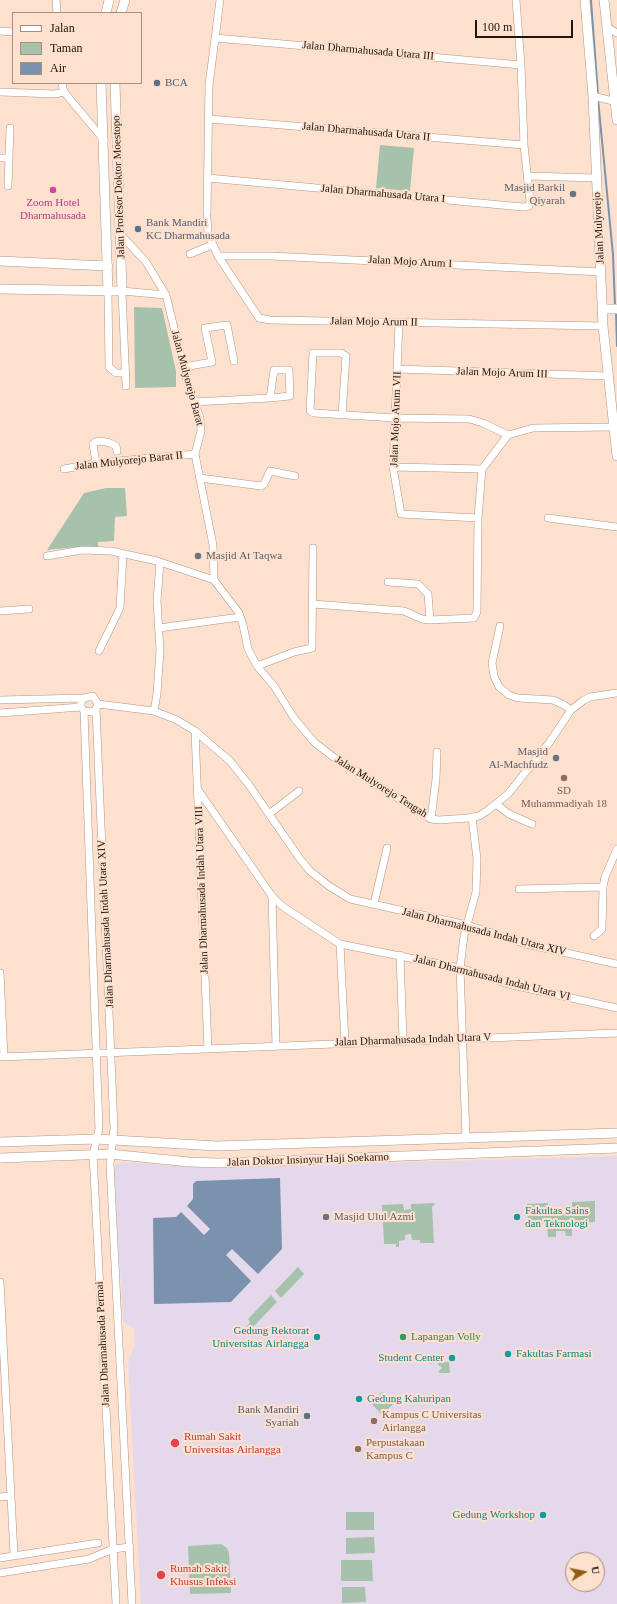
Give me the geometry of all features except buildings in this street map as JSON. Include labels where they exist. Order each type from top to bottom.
[{"type":"main road","points":[[106,12],[109,0]]},
{"type":"main road","points":[[121,12],[125,0]]},
{"type":"main road","name":"Jalan Mulyorejo","points":[[585,0],[594,96],[596,178],[601,272],[611,309],[604,326],[610,427],[617,456]]},
{"type":"main road","points":[[604,0],[617,120]]},
{"type":"main road","name":"Jalan Profesor Doktor Moestopo","points":[[101,84],[108,291]]},
{"type":"main road","name":"Jalan Profesor Doktor Moestopo","points":[[115,84],[122,291]]},
{"type":"main road","points":[[0,261],[108,266]]},
{"type":"main road","points":[[0,288],[122,291]]},
{"type":"main road","name":"Jalan Doktor Insinyur Haji Soekarno","points":[[0,1142],[96,1139],[217,1146],[617,1133]]},
{"type":"main road","name":"Jalan Doktor Insinyur Haji Soekarno","points":[[0,1158],[110,1154],[189,1162],[218,1163],[617,1148]]},
{"type":"street","points":[[56,0],[57,12]]},
{"type":"street","name":"Jalan Mojo Arum II","points":[[220,0],[209,86],[208,233],[218,256],[259,318],[270,320],[604,326]]},
{"type":"street","name":"Jalan Dharmahusada Utara I","points":[[208,178],[523,207],[529,206],[529,176],[524,145],[521,103],[521,65],[516,0]]},
{"type":"street","points":[[607,28],[617,32]]},
{"type":"street","points":[[0,31],[12,32]]},
{"type":"street","name":"Jalan Dharmahusada Utara III","points":[[216,38],[521,65]]},
{"type":"street","points":[[62,84],[64,92],[104,140]]},
{"type":"street","points":[[0,92],[56,94],[64,92]]},
{"type":"street","points":[[594,96],[614,101]]},
{"type":"street","name":"Jalan Dharmahusada Utara II","points":[[209,119],[524,145]]},
{"type":"street","points":[[8,186],[10,128]]},
{"type":"street","points":[[0,158],[9,158]]},
{"type":"street","points":[[529,176],[596,178]]},
{"type":"street","name":"Jalan Mulyorejo Barat","points":[[121,235],[150,266],[166,295],[193,402],[202,425],[195,454],[213,545],[214,580]]},
{"type":"street","points":[[190,254],[212,245]]},
{"type":"street","name":"Jalan Mojo Arum I","points":[[218,256],[270,256],[601,272]]},
{"type":"street","points":[[108,291],[109,366],[116,373],[125,373]]},
{"type":"street","points":[[126,386],[122,291],[166,295]]},
{"type":"street","name":"Jalan Mojo Arum VII","points":[[400,322],[393,466],[401,514],[478,518]]},
{"type":"street","points":[[184,367],[212,362],[206,328],[227,324],[234,361]]},
{"type":"street","points":[[342,415],[347,360],[346,356],[341,353],[313,353],[310,411],[314,413],[342,415],[395,418],[469,419],[483,423],[508,435]]},
{"type":"street","name":"Jalan Mojo Arum III","points":[[397,369],[608,376]]},
{"type":"street","points":[[193,402],[270,398],[290,396],[290,370],[274,370],[270,398]]},
{"type":"street","points":[[313,604],[404,611],[422,619],[430,620],[466,620],[474,618],[477,612],[478,518],[482,469],[508,435],[533,428],[610,427]]},
{"type":"street","points":[[96,463],[93,444],[95,442],[101,441],[110,443],[116,446],[117,451]]},
{"type":"street","name":"Jalan Mulyorejo Barat II","points":[[64,469],[96,463],[195,454]]},
{"type":"street","points":[[393,466],[482,469]]},
{"type":"street","points":[[200,478],[261,486],[264,484],[270,471],[295,476]]},
{"type":"street","points":[[548,518],[617,527]]},
{"type":"street","points":[[257,666],[294,652],[312,648],[313,548]]},
{"type":"street","points":[[47,556],[82,550],[111,551],[160,562],[214,580]]},
{"type":"street","points":[[99,651],[120,608],[123,554]]},
{"type":"street","points":[[154,711],[157,694],[160,651],[157,601],[160,562]]},
{"type":"street","name":"Jalan Mulyorejo Tengah","points":[[214,580],[228,597],[240,617],[248,649],[257,666],[274,686],[294,718],[314,742],[336,760],[431,819],[439,820],[479,816],[508,794],[549,743],[571,710],[590,697],[617,693]]},
{"type":"street","points":[[388,582],[418,584],[428,594],[430,620]]},
{"type":"street","points":[[0,611],[30,609]]},
{"type":"street","points":[[159,628],[240,617]]},
{"type":"street","points":[[500,626],[492,664],[494,676],[499,687],[508,695],[518,698],[553,700],[571,710]]},
{"type":"street","points":[[0,700],[84,698],[93,696],[97,707],[93,712],[82,709],[0,713]]},
{"type":"street","points":[[82,709],[84,698]]},
{"type":"street","name":"Jalan Dharmahusada Indah Utara XIV","points":[[112,1140],[114,1128],[97,707],[154,711],[177,720],[195,731],[230,761],[310,871],[342,895],[350,899],[467,925],[526,944],[617,964]]},
{"type":"street","name":"Jalan Dharmahusada Indah Utara XIV","points":[[82,709],[99,1129],[96,1139]]},
{"type":"street","name":"Jalan Dharmahusada Indah Utara VIII","points":[[195,731],[208,1049]]},
{"type":"street","points":[[431,819],[436,779],[437,752]]},
{"type":"street","name":"Jalan Dharmahusada Indah Utara VI","points":[[198,790],[272,896],[282,906],[340,944],[460,968],[508,984],[617,1008]]},
{"type":"street","points":[[269,814],[299,791]]},
{"type":"street","points":[[496,804],[509,814],[532,824]]},
{"type":"street","points":[[466,1139],[461,1038],[460,968],[467,925],[473,906],[477,877],[476,841],[472,817]]},
{"type":"street","points":[[374,904],[387,848]]},
{"type":"street","points":[[594,936],[602,929],[603,887],[605,876],[617,849]]},
{"type":"street","points":[[520,889],[603,887]]},
{"type":"street","points":[[272,896],[276,1046]]},
{"type":"street","points":[[340,944],[345,1043]]},
{"type":"street","points":[[400,955],[403,1040]]},
{"type":"street","points":[[0,973],[2,1057]]},
{"type":"street","name":"Jalan Dharmahusada Indah Utara V","points":[[2,1057],[403,1040],[617,1033]]},
{"type":"street","name":"Jalan Dharmahusada Permai","points":[[96,1139],[93,1154],[116,1604]]},
{"type":"street","name":"Jalan Dharmahusada Permai","points":[[112,1140],[110,1154],[132,1604]]},
{"type":"street","points":[[0,1282],[14,1556]]},
{"type":"street","points":[[0,1498],[11,1496]]},
{"type":"street","points":[[0,1558],[98,1543]]},
{"type":"street","points":[[0,1573],[89,1559],[113,1549],[130,1547]]},
{"type":"shaded area","name":"Kampus C Universitas Airlangga","points":[[617,1156],[617,1604],[141,1604],[128,1363],[131,1353],[135,1347],[134,1329],[123,1321],[114,1169],[115,1165],[126,1162],[206,1168]]},
{"type":"green space","points":[[380,145],[414,148],[410,191],[376,188]]},
{"type":"green space","points":[[134,307],[162,308],[176,371],[176,387],[135,388]]},
{"type":"green space","points":[[106,488],[125,488],[127,516],[115,517],[114,541],[98,542],[98,547],[87,546],[47,550],[84,493]]},
{"type":"green space","points":[[595,1201],[595,1222],[572,1223],[572,1236],[566,1236],[565,1231],[556,1231],[556,1237],[548,1237],[547,1224],[528,1224],[527,1204],[548,1203],[548,1212],[572,1212],[572,1202]]},
{"type":"green space","points":[[434,1203],[435,1205],[432,1206],[434,1243],[420,1243],[420,1240],[412,1240],[411,1234],[405,1235],[405,1240],[399,1241],[399,1247],[396,1247],[396,1244],[384,1244],[382,1205],[403,1204],[404,1210],[411,1209],[411,1204]]},
{"type":"green space","points":[[298,1267],[304,1274],[281,1298],[275,1291]]},
{"type":"green space","points":[[271,1295],[277,1302],[254,1326],[247,1328],[246,1327],[250,1322],[248,1319]]},
{"type":"green space","points":[[429,1354],[442,1354],[442,1362],[449,1362],[450,1373],[438,1372],[442,1368],[435,1361],[431,1364],[429,1363]]},
{"type":"green space","points":[[382,1392],[394,1403],[382,1415],[371,1403]]},
{"type":"green space","points":[[346,1512],[374,1512],[374,1530],[346,1530]]},
{"type":"green space","points":[[374,1537],[375,1553],[346,1554],[346,1538]]},
{"type":"green space","points":[[221,1544],[227,1548],[229,1553],[231,1593],[190,1594],[188,1546]]},
{"type":"green space","points":[[341,1560],[372,1560],[373,1581],[341,1581]]},
{"type":"green space","points":[[342,1587],[365,1587],[366,1602],[342,1603]]},
{"type":"water","points":[[280,1178],[282,1249],[258,1274],[232,1249],[226,1255],[251,1281],[231,1302],[154,1304],[153,1218],[176,1217],[181,1212],[204,1235],[210,1229],[187,1206],[193,1199],[193,1184],[196,1181]]},
{"type":"waterway","points":[[591,0],[598,95]]},
{"type":"waterway","points":[[598,99],[613,255],[615,306]]},
{"type":"waterway","points":[[616,312],[617,346]]},
{"type":"place","name":"BCA","points":[[157,83]]},
{"type":"place","name":"Zoom Hotel Dharmahusada","points":[[53,190]]},
{"type":"place","name":"Masjid Barkil Qiyarah","points":[[573,194]]},
{"type":"place","name":"Bank Mandiri KC Dharmahusada","points":[[138,229]]},
{"type":"place","name":"Masjid At Taqwa","points":[[198,556]]},
{"type":"place","name":"Masjid Al-Machfudz","points":[[556,758]]},
{"type":"place","name":"SD Muhammadiyah 18","points":[[564,778]]},
{"type":"place","name":"Masjid Ulul Azmi","points":[[326,1217]]},
{"type":"place","name":"Fakultas Sains dan Teknologi","points":[[517,1217]]},
{"type":"place","name":"Gedung Rektorat Universitas Airlangga","points":[[317,1337]]},
{"type":"place","name":"Lapangan Volly","points":[[403,1337]]},
{"type":"place","name":"Fakultas Farmasi","points":[[508,1354]]},
{"type":"place","name":"Student Center","points":[[452,1358]]},
{"type":"place","name":"Gedung Kahuripan","points":[[359,1399]]},
{"type":"place","name":"Bank Mandiri Syariah","points":[[307,1416]]},
{"type":"place","name":"Kampus C Universitas Airlangga","points":[[374,1421]]},
{"type":"place","name":"Rumah Sakit Universitas Airlangga","points":[[175,1443]]},
{"type":"place","name":"Perpustakaan Kampus C","points":[[358,1449]]},
{"type":"place","name":"Gedung Workshop","points":[[543,1515]]},
{"type":"place","name":"Rumah Sakit Khusus Infeksi","points":[[161,1575]]}]
